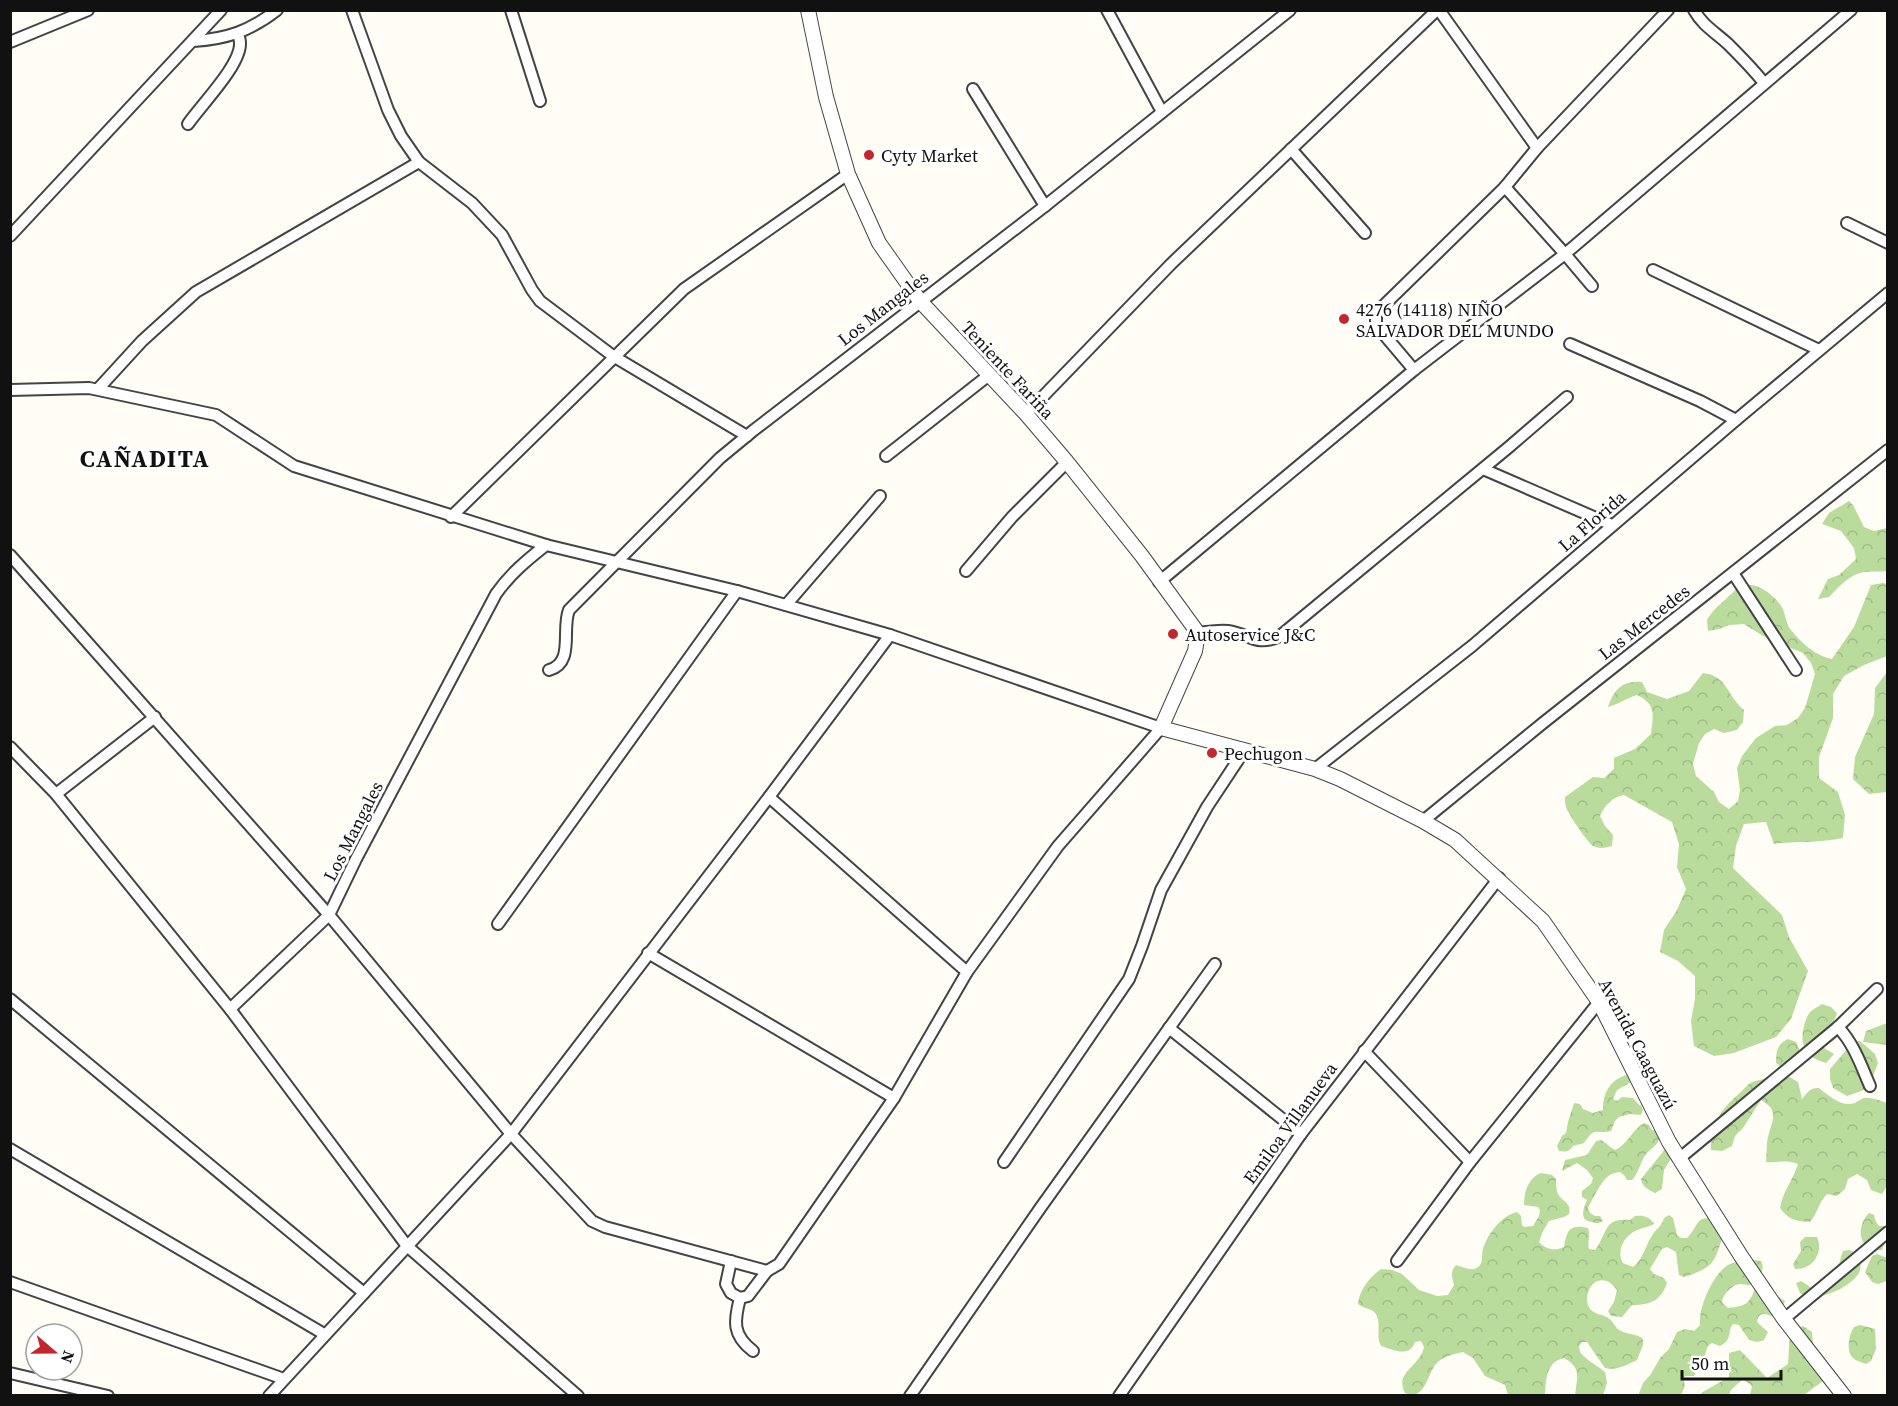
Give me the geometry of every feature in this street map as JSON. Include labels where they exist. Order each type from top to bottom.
[{"type":"street","points":[[10,42],[88,10]]},
{"type":"street","points":[[10,236],[221,10]]},
{"type":"street","points":[[193,41],[214,40],[238,34],[278,10]]},
{"type":"street","points":[[352,10],[387,110],[401,136],[419,162],[489,219],[502,235],[540,301],[613,357],[747,436]]},
{"type":"street","points":[[511,10],[540,100]]},
{"type":"street","name":"Teniente Fariña","points":[[808,10],[826,97],[848,174],[879,243],[920,301],[1026,414],[1067,462],[1142,556],[1198,633]]},
{"type":"street","points":[[1107,10],[1162,112]]},
{"type":"street","points":[[1026,414],[1172,264],[1438,10],[1537,148]]},
{"type":"street","points":[[1414,370],[1376,325],[1377,313],[1505,187],[1537,148],[1668,10]]},
{"type":"street","points":[[1694,10],[1707,29],[1725,42],[1764,83]]},
{"type":"street","points":[[1159,582],[1414,370],[1565,254],[1851,10]]},
{"type":"street","name":"Los Mangales","points":[[549,670],[558,667],[562,660],[569,610],[720,458],[1045,206],[1284,13]]},
{"type":"street","points":[[188,124],[226,75],[237,56],[240,44],[238,34]]},
{"type":"street","points":[[973,88],[1045,206]]},
{"type":"street","points":[[1291,149],[1365,233]]},
{"type":"street","points":[[98,389],[142,341],[196,292],[419,162]]},
{"type":"street","points":[[451,517],[684,289],[848,174]]},
{"type":"street","points":[[1505,187],[1592,286]]},
{"type":"street","points":[[1847,223],[1887,243]]},
{"type":"street","points":[[1653,270],[1819,350]]},
{"type":"street","name":"La Florida","points":[[1315,769],[1472,646],[1887,293]]},
{"type":"street","points":[[1570,344],[1700,401],[1736,420]]},
{"type":"street","points":[[886,456],[989,375]]},
{"type":"street","points":[[10,390],[98,389],[216,416],[294,466],[546,545],[737,591],[890,636],[1161,728]]},
{"type":"street","points":[[731,1261],[726,1284],[731,1293],[740,1298],[748,1296],[767,1271],[779,1264],[894,1098],[967,972],[1058,846],[1161,728],[1195,651],[1198,633],[1228,631],[1258,641],[1271,640],[1280,636],[1567,397]]},
{"type":"street","name":"Las Mercedes","points":[[1423,821],[1887,450]]},
{"type":"street","points":[[966,571],[1012,517],[1067,462]]},
{"type":"street","points":[[1483,469],[1612,525]]},
{"type":"street","points":[[786,605],[880,496]]},
{"type":"street","name":"Los Mangales","points":[[230,1009],[329,915],[356,859],[496,594],[517,568],[546,545]]},
{"type":"street","points":[[10,555],[329,915],[511,1134],[592,1221],[605,1227],[767,1271]]},
{"type":"street","points":[[1733,573],[1796,670]]},
{"type":"street","points":[[498,924],[737,591]]},
{"type":"street","points":[[268,1395],[511,1134],[890,636]]},
{"type":"street","points":[[56,794],[155,717]]},
{"type":"street","name":"Avenida Caaguazú","points":[[1161,728],[1315,769],[1340,779],[1455,840],[1544,921],[1599,1002],[1670,1142],[1741,1256],[1784,1319],[1844,1395]]},
{"type":"street","points":[[10,747],[56,794],[230,1009],[407,1246],[578,1395]]},
{"type":"street","points":[[1005,1162],[1129,979],[1161,890],[1207,807],[1244,751]]},
{"type":"street","points":[[769,797],[967,972]]},
{"type":"street","name":"Emiloa Villanueva","points":[[1119,1395],[1301,1134],[1498,878]]},
{"type":"street","points":[[648,953],[894,1098]]},
{"type":"street","points":[[910,1395],[1215,964]]},
{"type":"street","points":[[1680,1158],[1838,1027],[1877,989]]},
{"type":"street","points":[[10,999],[364,1293]]},
{"type":"street","points":[[1396,1261],[1470,1162],[1599,1002]]},
{"type":"street","points":[[1838,1027],[1854,1048],[1870,1086]]},
{"type":"street","points":[[1169,1028],[1301,1134]]},
{"type":"street","points":[[1364,1051],[1470,1162]]},
{"type":"street","points":[[10,1149],[324,1334]]},
{"type":"street","points":[[1784,1319],[1887,1232]]},
{"type":"street","points":[[10,1282],[284,1379]]},
{"type":"street","points":[[740,1298],[734,1318],[736,1330],[745,1345],[753,1351]]},
{"type":"street","points":[[10,1373],[108,1395]]},
{"type":"green space","points":[[1849,501],[1864,527],[1874,531],[1887,528],[1887,571],[1867,572],[1853,576],[1829,597],[1818,599],[1828,579],[1839,575],[1856,559],[1854,548],[1841,531],[1822,524],[1829,513]]},
{"type":"green space","points":[[1887,584],[1887,656],[1844,676],[1833,694],[1833,718],[1819,757],[1819,778],[1838,792],[1845,815],[1843,838],[1774,844],[1766,822],[1744,824],[1736,846],[1733,868],[1782,915],[1789,937],[1808,971],[1791,1019],[1776,1037],[1734,1053],[1714,1056],[1694,1046],[1691,1021],[1695,999],[1695,976],[1678,961],[1660,952],[1664,930],[1677,910],[1686,889],[1677,867],[1679,844],[1672,822],[1624,795],[1619,796],[1609,802],[1600,816],[1613,835],[1612,846],[1598,848],[1590,844],[1574,821],[1566,807],[1565,797],[1593,777],[1604,778],[1614,769],[1614,758],[1635,749],[1651,734],[1651,706],[1637,695],[1608,707],[1613,695],[1620,687],[1624,684],[1642,682],[1647,692],[1667,699],[1689,691],[1703,673],[1722,682],[1744,710],[1743,722],[1737,730],[1724,733],[1714,729],[1705,734],[1699,743],[1693,764],[1696,776],[1714,792],[1719,802],[1729,809],[1738,801],[1740,790],[1737,768],[1742,756],[1756,738],[1775,726],[1787,725],[1798,718],[1805,708],[1815,674],[1811,663],[1803,653],[1763,636],[1744,624],[1708,631],[1709,617],[1740,587],[1757,586],[1768,592],[1780,604],[1789,627],[1799,640],[1815,652],[1832,659],[1854,627],[1871,585]]},
{"type":"green space","points":[[1887,672],[1887,792],[1869,794],[1853,779],[1855,757],[1874,714],[1875,688]]},
{"type":"green space","points":[[1822,1004],[1831,1007],[1837,1013],[1824,1036],[1824,1048],[1834,1054],[1826,1063],[1807,1052],[1802,1037],[1809,1014]]},
{"type":"green space","points":[[1887,1023],[1887,1045],[1863,1042],[1866,1031]]},
{"type":"green space","points":[[1788,1039],[1796,1042],[1801,1053],[1783,1068],[1776,1063],[1777,1052],[1781,1043]]},
{"type":"green space","points":[[1854,1041],[1860,1041],[1875,1054],[1878,1063],[1872,1079],[1864,1090],[1847,1096],[1833,1088],[1830,1069]]},
{"type":"green space","points":[[1626,1075],[1631,1076],[1631,1082],[1617,1090],[1613,1099],[1617,1101],[1622,1097],[1633,1098],[1641,1105],[1643,1110],[1641,1115],[1630,1114],[1619,1117],[1611,1131],[1594,1132],[1584,1143],[1573,1146],[1567,1151],[1559,1151],[1557,1146],[1566,1133],[1574,1103],[1580,1104],[1583,1109],[1593,1113],[1603,1110],[1608,1088]]},
{"type":"green space","points":[[1775,1075],[1786,1075],[1798,1082],[1802,1099],[1811,1089],[1819,1088],[1845,1104],[1866,1098],[1887,1103],[1887,1186],[1882,1194],[1871,1190],[1867,1180],[1857,1174],[1848,1179],[1845,1189],[1837,1196],[1827,1194],[1810,1222],[1796,1220],[1786,1215],[1780,1208],[1798,1164],[1786,1161],[1766,1162],[1767,1140],[1773,1121],[1773,1112],[1761,1100],[1743,1128],[1735,1136],[1732,1146],[1722,1151],[1711,1150],[1712,1132],[1718,1117],[1728,1104],[1751,1083]]},
{"type":"green space","points":[[1644,1123],[1652,1130],[1662,1132],[1658,1142],[1645,1155],[1632,1180],[1627,1180],[1620,1172],[1611,1174],[1604,1180],[1588,1208],[1590,1213],[1600,1216],[1603,1221],[1598,1223],[1588,1221],[1583,1211],[1587,1200],[1582,1197],[1582,1191],[1591,1184],[1593,1178],[1577,1163],[1562,1171],[1565,1160],[1587,1155],[1596,1141],[1601,1140],[1615,1150]]},
{"type":"green space","points":[[1666,1148],[1672,1157],[1664,1170],[1662,1189],[1655,1193],[1644,1186],[1641,1179]]},
{"type":"green space","points":[[1541,1173],[1552,1175],[1556,1179],[1558,1194],[1570,1210],[1569,1214],[1564,1217],[1549,1221],[1539,1242],[1545,1247],[1557,1249],[1564,1247],[1570,1229],[1582,1227],[1588,1228],[1589,1249],[1595,1250],[1610,1224],[1615,1221],[1630,1220],[1635,1216],[1643,1216],[1654,1224],[1630,1234],[1623,1243],[1620,1253],[1623,1263],[1633,1267],[1640,1259],[1650,1238],[1664,1218],[1669,1215],[1673,1218],[1677,1235],[1681,1238],[1687,1238],[1705,1218],[1717,1220],[1724,1233],[1715,1257],[1708,1267],[1684,1277],[1679,1275],[1676,1252],[1667,1247],[1662,1249],[1650,1269],[1654,1274],[1664,1278],[1667,1283],[1665,1289],[1654,1301],[1632,1305],[1622,1317],[1611,1316],[1608,1311],[1614,1302],[1617,1290],[1614,1286],[1601,1280],[1592,1285],[1587,1295],[1591,1310],[1610,1319],[1621,1331],[1643,1339],[1637,1360],[1613,1369],[1605,1368],[1587,1342],[1582,1342],[1579,1346],[1583,1355],[1605,1372],[1607,1383],[1603,1395],[1575,1395],[1576,1369],[1564,1358],[1558,1360],[1550,1368],[1545,1395],[1508,1395],[1505,1385],[1485,1376],[1473,1358],[1463,1352],[1439,1361],[1433,1368],[1425,1386],[1417,1394],[1405,1393],[1402,1386],[1405,1374],[1418,1360],[1424,1347],[1421,1341],[1415,1342],[1413,1347],[1405,1351],[1396,1351],[1381,1346],[1376,1314],[1358,1304],[1363,1289],[1381,1269],[1402,1274],[1419,1290],[1437,1296],[1448,1295],[1454,1285],[1452,1274],[1454,1267],[1456,1265],[1473,1269],[1480,1265],[1488,1238],[1506,1217],[1517,1212],[1521,1216],[1524,1227],[1533,1226],[1540,1210],[1538,1207],[1524,1205],[1525,1195],[1530,1182]]},
{"type":"green space","points":[[1869,1213],[1874,1215],[1879,1226],[1887,1226],[1887,1237],[1882,1250],[1868,1247],[1861,1237],[1862,1224]]},
{"type":"green space","points":[[1805,1237],[1817,1237],[1818,1254],[1807,1267],[1795,1269],[1793,1264],[1801,1251],[1800,1242]]},
{"type":"green space","points":[[1849,1250],[1859,1254],[1859,1273],[1854,1279],[1832,1293],[1814,1297],[1800,1293],[1796,1283],[1801,1281],[1815,1290],[1826,1291],[1831,1287],[1843,1251]]},
{"type":"green space","points":[[1877,1254],[1887,1258],[1887,1281],[1878,1284],[1872,1282],[1865,1272],[1872,1256]]},
{"type":"green space","points":[[1747,1259],[1761,1261],[1763,1268],[1761,1275],[1753,1284],[1739,1284],[1730,1289],[1722,1302],[1728,1308],[1740,1306],[1748,1302],[1757,1283],[1764,1281],[1770,1283],[1772,1293],[1785,1301],[1777,1318],[1762,1314],[1758,1318],[1757,1322],[1768,1332],[1764,1340],[1757,1342],[1749,1340],[1739,1325],[1733,1324],[1727,1341],[1720,1346],[1710,1344],[1704,1359],[1699,1359],[1695,1363],[1697,1372],[1694,1376],[1683,1378],[1685,1386],[1681,1395],[1638,1396],[1643,1383],[1669,1349],[1677,1332],[1685,1329],[1694,1331],[1700,1325],[1704,1301],[1712,1283],[1722,1269]]},
{"type":"green space","points":[[1860,1325],[1875,1329],[1876,1349],[1871,1361],[1866,1364],[1853,1358],[1849,1350],[1852,1330]]},
{"type":"green space","points":[[1803,1326],[1812,1332],[1814,1355],[1831,1375],[1804,1395],[1750,1395],[1752,1386],[1743,1379],[1729,1395],[1702,1395],[1701,1393],[1729,1377],[1729,1353],[1740,1350],[1767,1378],[1788,1364],[1790,1332]]},
{"type":"place","name":"Cyty Market","points":[[869,155]]},
{"type":"place","name":"4276 (14118) NIÑO SALVADOR DEL MUNDO","points":[[1344,319]]},
{"type":"place","name":"Autoservice J&C","points":[[1173,634]]},
{"type":"place","name":"Pechugon","points":[[1212,753]]},
{"type":"district","name":"CAÑADITA","points":[[145,458]]}]
